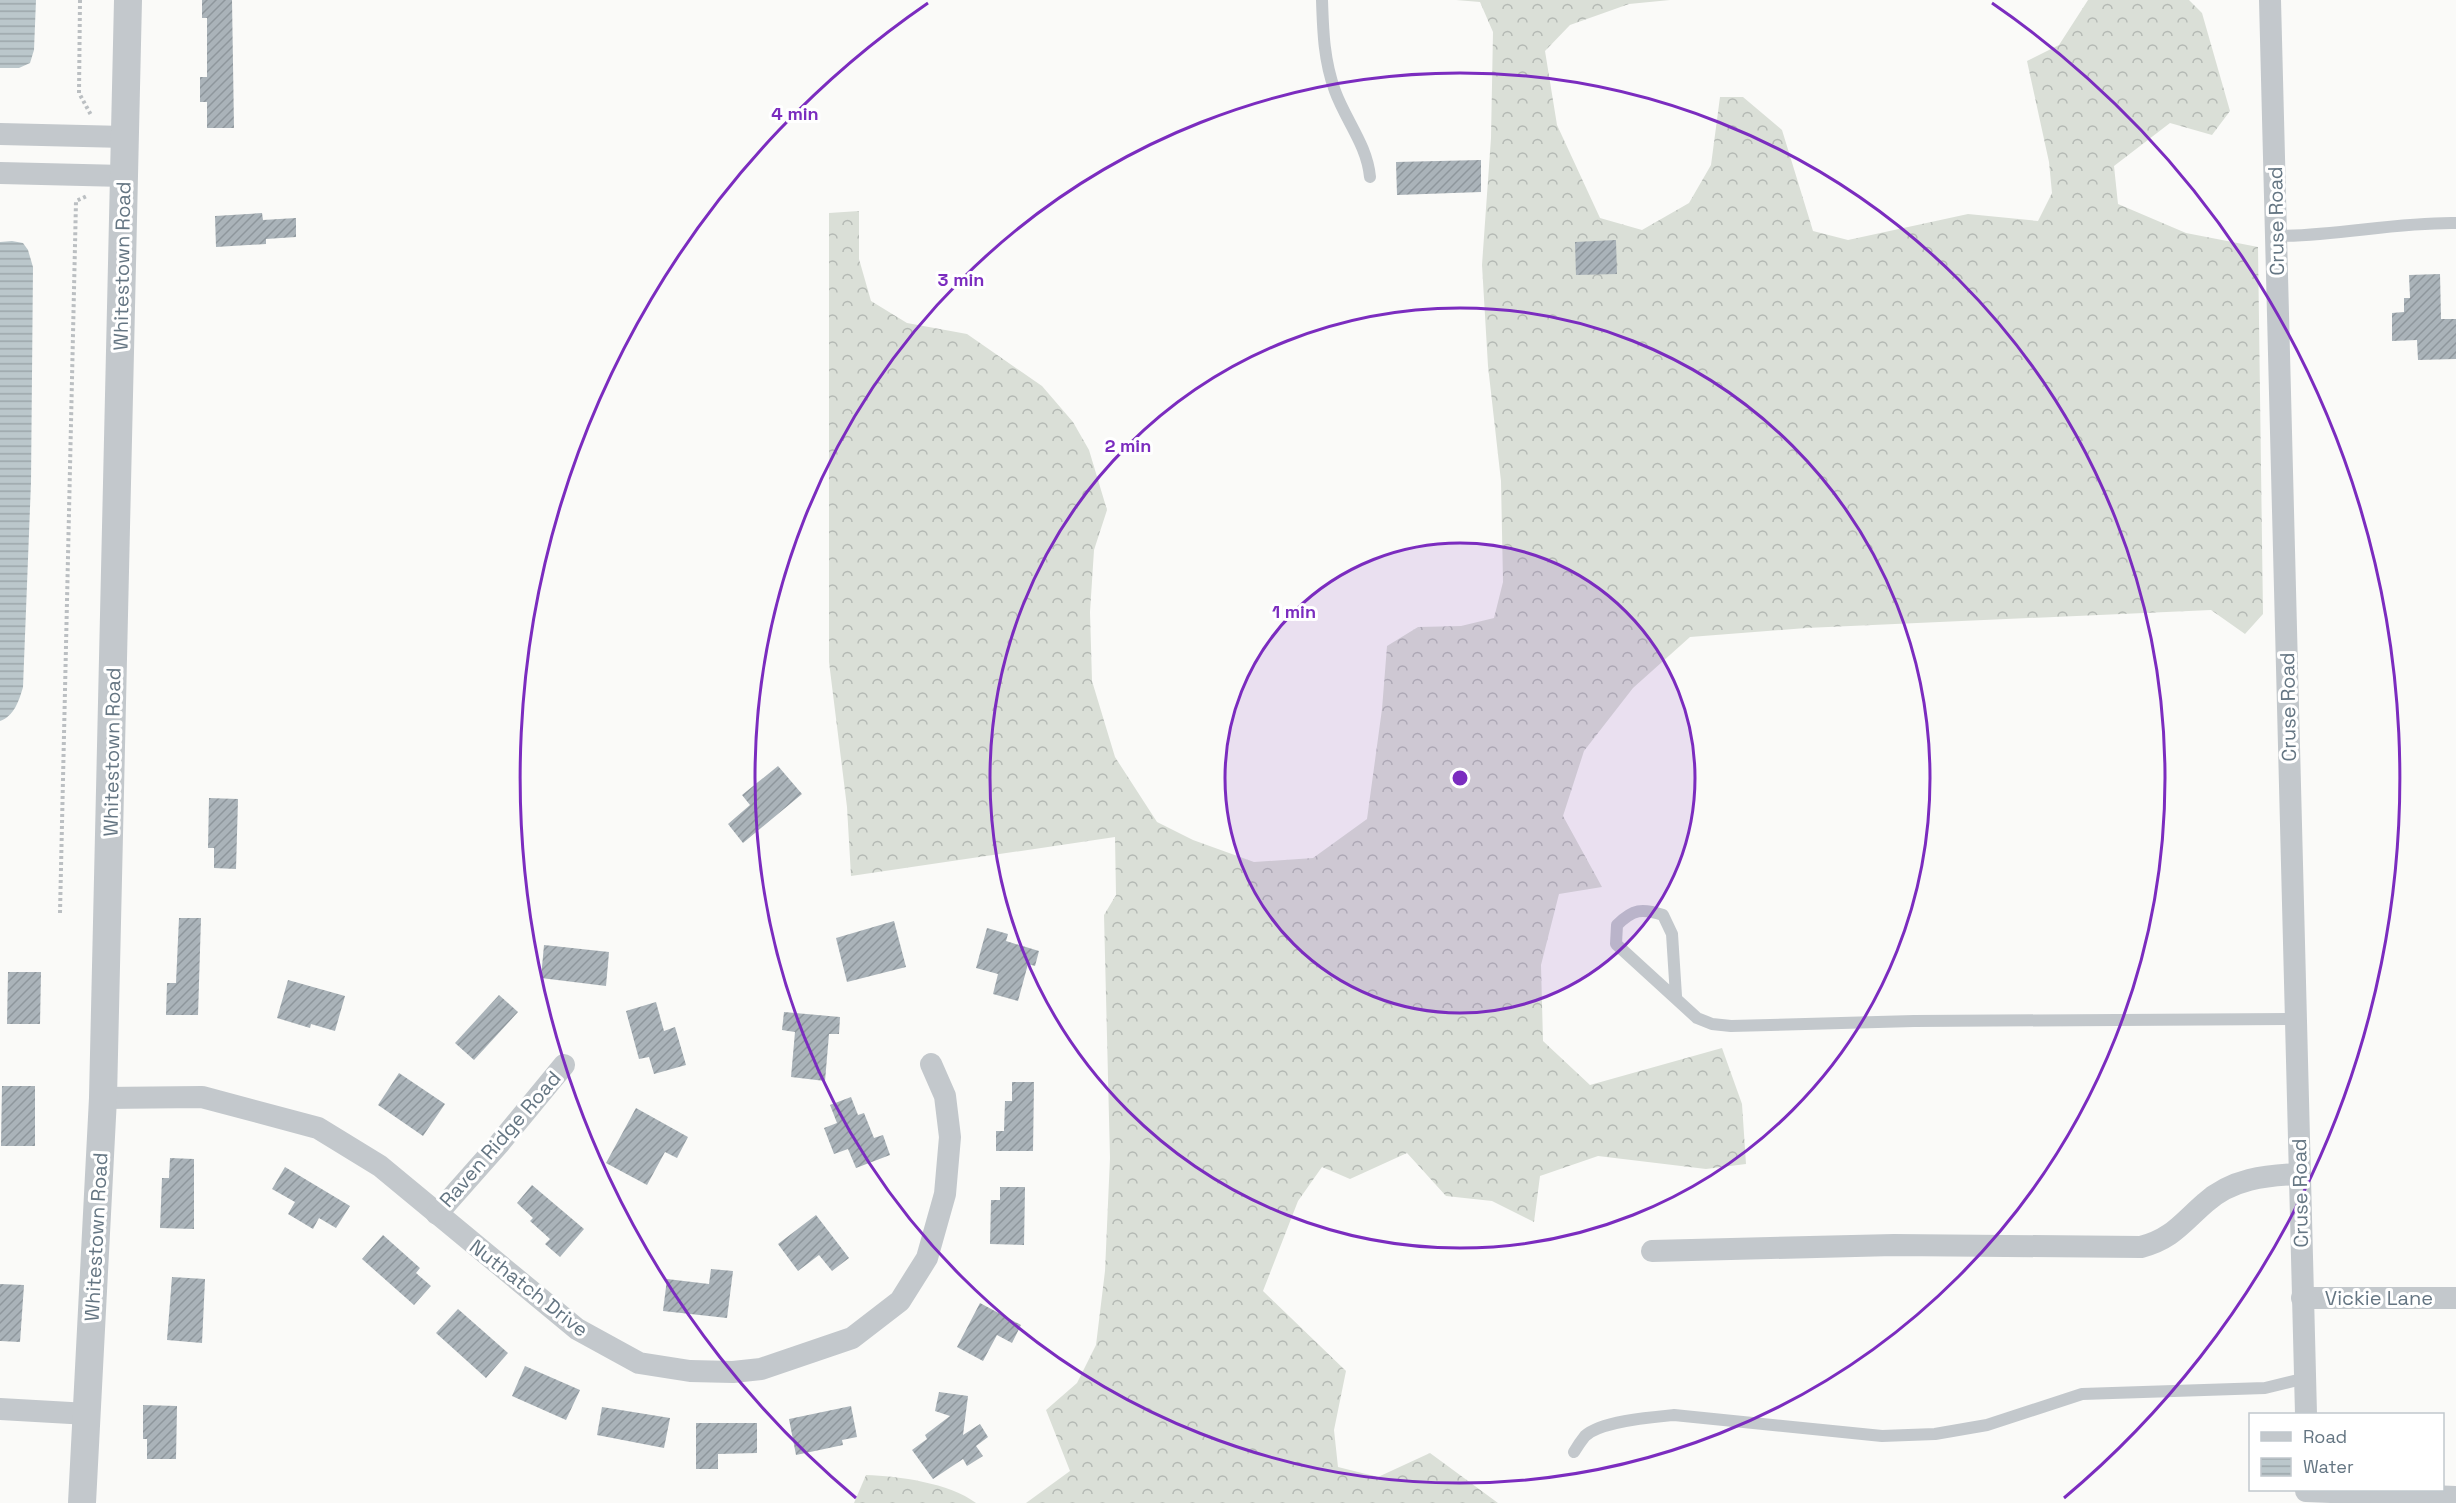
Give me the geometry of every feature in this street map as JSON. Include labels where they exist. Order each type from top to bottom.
[{"type":"street","name":"Whitestown Road","points":[[82,1503],[103,1098],[128,0]]},
{"type":"street","name":"Cruse Road","points":[[2270,0],[2306,1413]]},
{"type":"street","points":[[0,134],[125,137]]},
{"type":"street","points":[[0,174],[124,176]]},
{"type":"street","name":"Nuthatch Drive","points":[[103,1098],[202,1097],[318,1128],[380,1166],[577,1329],[639,1363],[690,1371],[761,1370],[852,1338],[900,1301],[927,1258],[945,1194],[950,1137],[945,1096],[931,1064]]},
{"type":"street","name":"Raven Ridge Road","points":[[436,1214],[499,1144],[564,1065]]},
{"type":"street","points":[[1652,1251],[1894,1245],[2141,1247],[2160,1242],[2188,1221],[2206,1202],[2230,1187],[2252,1178],[2300,1174]]},
{"type":"street","name":"Vickie Lane","points":[[2302,1298],[2456,1298]]},
{"type":"street","points":[[0,1409],[88,1414]]},
{"type":"street","points":[[2307,1494],[2456,1497]]},
{"type":"lane","points":[[1322,0],[1325,61],[1335,94],[1368,160],[1370,177]]},
{"type":"lane","points":[[2276,236],[2302,236],[2401,225],[2456,224]]},
{"type":"lane","points":[[1676,996],[1672,934],[1663,915],[1645,909],[1630,912],[1617,925],[1616,944],[1698,1018],[1712,1024],[1731,1026],[1914,1021],[2296,1018]]},
{"type":"lane","points":[[1574,1452],[1586,1435],[1647,1417],[1674,1415],[1882,1436],[1935,1434],[1987,1425],[2082,1394],[2265,1388],[2306,1378]]},
{"type":"path","points":[[80,0],[79,93],[81,102],[91,114],[90,136]]},
{"type":"path","points":[[60,913],[76,201],[89,195],[90,175]]},
{"type":"green space","points":[[1456,0],[1670,0],[1629,4],[1570,25],[1545,51],[1557,125],[1600,218],[1642,230],[1689,203],[1711,165],[1720,97],[1743,97],[1782,130],[1813,231],[1848,240],[1968,214],[2038,221],[2052,193],[2049,162],[2027,61],[2059,45],[2088,0],[2189,0],[2202,13],[2230,111],[2212,135],[2170,123],[2114,166],[2118,204],[2186,233],[2258,247],[2263,614],[2245,634],[2211,610],[1806,628],[1690,637],[1633,688],[1584,751],[1563,816],[1602,887],[1559,894],[1541,965],[1543,1041],[1590,1085],[1722,1048],[1742,1104],[1746,1164],[1706,1169],[1598,1156],[1540,1176],[1534,1222],[1492,1201],[1446,1196],[1407,1153],[1350,1179],[1322,1167],[1298,1201],[1263,1291],[1346,1371],[1334,1430],[1338,1467],[1378,1477],[1430,1453],[1498,1503],[1026,1503],[1070,1471],[1046,1410],[1077,1383],[1096,1345],[1105,1271],[1110,1158],[1104,915],[1116,895],[1115,837],[851,876],[847,807],[829,662],[829,213],[859,211],[859,259],[871,301],[907,323],[967,334],[1042,386],[1073,422],[1089,450],[1107,510],[1094,550],[1090,612],[1092,681],[1115,757],[1157,822],[1193,840],[1254,862],[1313,858],[1367,819],[1382,709],[1387,646],[1418,627],[1461,626],[1494,618],[1503,582],[1501,481],[1488,366],[1482,265],[1491,138],[1493,32],[1480,2]]},
{"type":"green space","points":[[866,1475],[923,1482],[952,1490],[976,1503],[854,1503]]},
{"type":"water","points":[[0,0],[36,0],[34,50],[30,63],[19,68],[0,68]]},
{"type":"water","points":[[0,242],[23,243],[28,250],[33,267],[31,482],[23,687],[18,703],[12,712],[0,721]]},
{"type":"building","points":[[202,0],[232,0],[234,128],[207,128],[207,102],[200,102],[200,77],[207,77],[207,18],[202,18]]},
{"type":"building","points":[[1481,160],[1481,192],[1397,195],[1396,162]]},
{"type":"building","points":[[262,213],[263,220],[296,218],[296,237],[266,239],[266,244],[216,247],[215,216]]},
{"type":"building","points":[[1616,240],[1617,274],[1576,275],[1575,242]]},
{"type":"building","points":[[2440,274],[2441,319],[2456,319],[2456,359],[2418,360],[2417,340],[2392,341],[2392,313],[2404,312],[2404,298],[2410,298],[2409,275]]},
{"type":"building","points":[[778,766],[802,794],[743,843],[728,824],[750,805],[742,795]]},
{"type":"building","points":[[209,798],[238,799],[236,869],[214,868],[214,848],[208,848]]},
{"type":"building","points":[[179,918],[201,918],[198,1015],[166,1015],[167,983],[176,983]]},
{"type":"building","points":[[894,921],[906,967],[847,982],[836,938]]},
{"type":"building","points":[[987,928],[1008,934],[1006,941],[1039,951],[1035,966],[1028,964],[1018,1001],[993,994],[998,974],[976,968]]},
{"type":"building","points":[[544,945],[609,952],[606,986],[541,978]]},
{"type":"building","points":[[8,972],[41,972],[40,1024],[7,1024]]},
{"type":"building","points":[[288,980],[345,996],[335,1031],[311,1024],[310,1028],[277,1018]]},
{"type":"building","points":[[499,995],[518,1012],[474,1060],[455,1043]]},
{"type":"building","points":[[656,1002],[664,1031],[675,1027],[686,1065],[654,1074],[649,1057],[639,1059],[626,1011]]},
{"type":"building","points":[[784,1012],[840,1017],[839,1034],[829,1034],[825,1081],[791,1077],[795,1032],[782,1030]]},
{"type":"building","points":[[399,1073],[445,1104],[423,1136],[378,1105]]},
{"type":"building","points":[[1012,1082],[1034,1082],[1033,1151],[996,1151],[996,1131],[1004,1131],[1005,1101],[1012,1101]]},
{"type":"building","points":[[2,1086],[35,1086],[35,1146],[1,1146]]},
{"type":"building","points":[[851,1097],[858,1115],[864,1113],[874,1138],[883,1135],[890,1155],[856,1168],[848,1149],[834,1154],[824,1128],[837,1123],[830,1105]]},
{"type":"building","points":[[636,1108],[688,1137],[677,1158],[665,1152],[647,1185],[606,1163]]},
{"type":"building","points":[[170,1158],[194,1159],[194,1229],[160,1228],[162,1178],[169,1178]]},
{"type":"building","points":[[285,1167],[350,1206],[336,1228],[319,1218],[313,1229],[288,1214],[295,1202],[272,1189]]},
{"type":"building","points":[[532,1185],[584,1229],[560,1257],[545,1244],[550,1239],[530,1221],[533,1218],[517,1203]]},
{"type":"building","points":[[1000,1187],[1025,1187],[1024,1245],[990,1244],[991,1200],[1000,1200]]},
{"type":"building","points":[[816,1215],[849,1258],[832,1271],[819,1255],[798,1271],[778,1244]]},
{"type":"building","points":[[383,1235],[420,1268],[416,1273],[431,1286],[414,1305],[362,1259]]},
{"type":"building","points":[[711,1269],[733,1271],[727,1318],[663,1311],[667,1279],[709,1284]]},
{"type":"building","points":[[172,1277],[205,1279],[202,1343],[167,1340]]},
{"type":"building","points":[[0,1284],[24,1285],[20,1342],[0,1341]]},
{"type":"building","points":[[980,1303],[1021,1325],[1012,1343],[997,1335],[983,1361],[957,1347]]},
{"type":"building","points":[[458,1309],[508,1353],[486,1378],[436,1333]]},
{"type":"building","points":[[525,1366],[580,1390],[566,1420],[512,1396]]},
{"type":"building","points":[[939,1392],[968,1396],[963,1435],[980,1424],[988,1437],[976,1446],[983,1456],[967,1466],[963,1459],[933,1479],[912,1450],[927,1439],[925,1435],[950,1416],[935,1411]]},
{"type":"building","points":[[143,1405],[177,1406],[176,1459],[147,1459],[147,1439],[143,1439]]},
{"type":"building","points":[[851,1406],[857,1437],[842,1440],[843,1445],[796,1455],[789,1419]]},
{"type":"building","points":[[602,1407],[670,1418],[664,1448],[597,1435]]},
{"type":"building","points":[[696,1423],[757,1423],[757,1453],[718,1454],[718,1469],[696,1469]]}]
